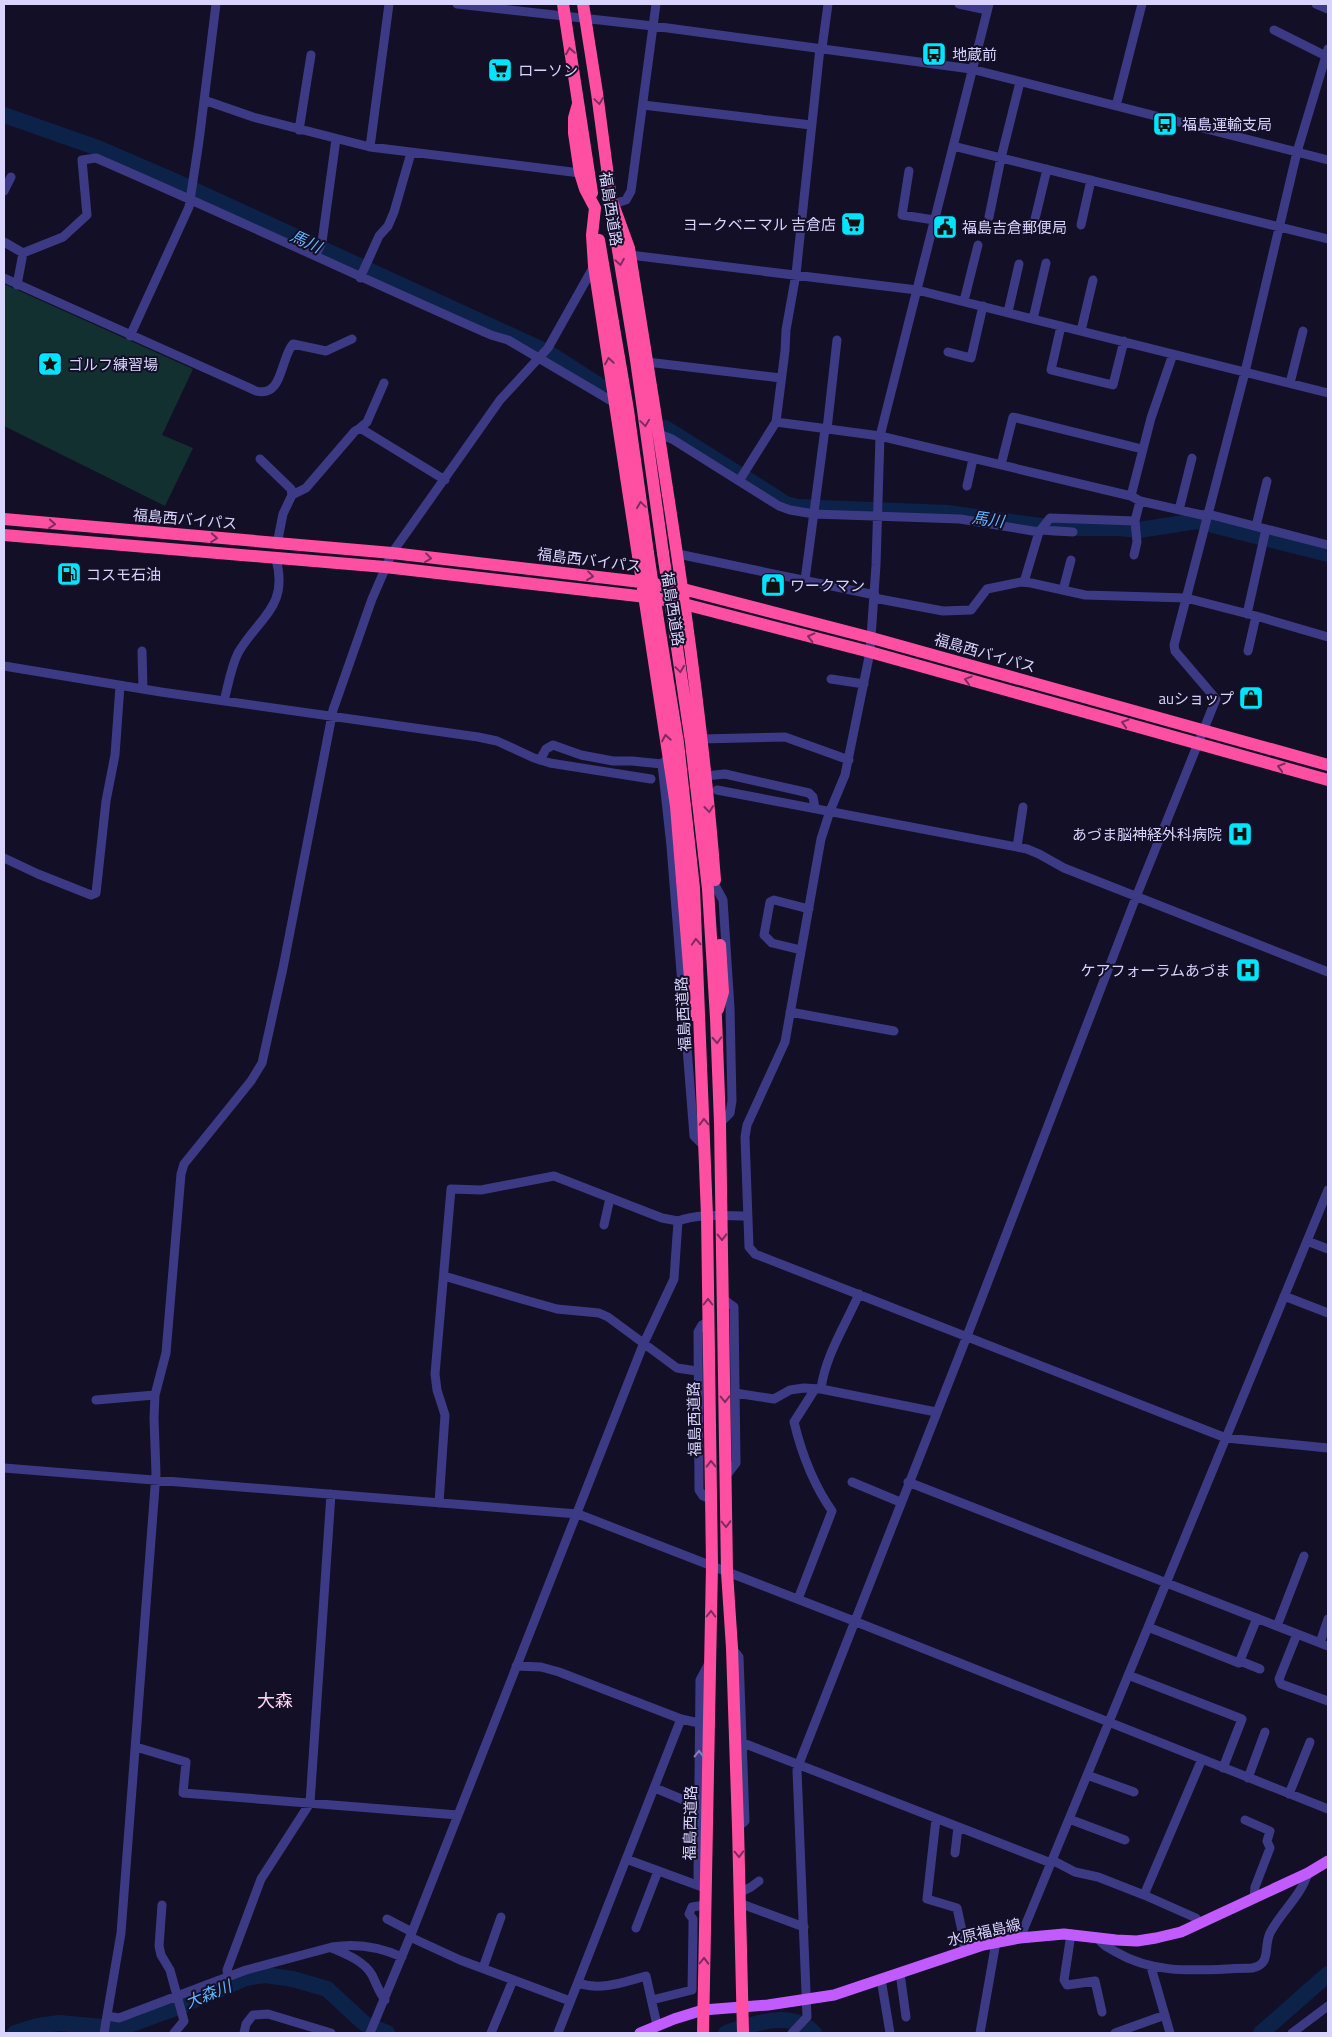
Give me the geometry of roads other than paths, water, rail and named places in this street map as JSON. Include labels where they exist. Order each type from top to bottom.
[{"type":"highway","name":"福島西道路","points":[[583,4],[691,742],[708,889],[720,1124],[727,1572],[732,1648],[743,2033]]},
{"type":"highway","name":"福島西道路","points":[[564,10],[605,280],[628,410],[658,620],[678,743],[694,888],[705,1147],[712,1500],[703,2029]]},
{"type":"highway","points":[[578,104],[574,118],[580,173],[584,189],[595,208],[592,235],[594,266],[644,597],[666,760],[676,806],[690,1003],[701,1047]]},
{"type":"highway","points":[[613,204],[630,255],[678,554],[701,738],[716,887],[724,992],[716,1018]]},
{"type":"highway","name":"福島西バイパス","points":[[4,519],[392,554],[641,582],[682,589],[872,638],[1328,765]]},
{"type":"highway","name":"福島西バイパス","points":[[4,535],[385,567],[644,597],[684,604],[870,652],[1328,780]]},
{"type":"main road","name":"水原福島線","points":[[640,2033],[657,2025],[703,2010],[742,2013],[834,1995],[996,1942],[1044,1935],[1071,1934],[1137,1941],[1181,1932],[1308,1873],[1328,1861]]},
{"type":"street","points":[[130,336],[188,207],[216,4]]},
{"type":"street","points":[[370,147],[389,4]]},
{"type":"street","points":[[457,4],[564,10],[585,18],[971,69],[1328,160]]},
{"type":"street","points":[[613,204],[626,200],[631,191],[656,4]]},
{"type":"street","points":[[741,478],[776,422],[786,351],[786,330],[796,274],[811,125],[828,4]]},
{"type":"street","points":[[959,4],[988,7],[880,436],[872,638],[846,775],[830,811],[821,839],[785,1042],[746,1131],[749,1247],[755,1254],[1226,1438],[1328,1448]]},
{"type":"street","points":[[1116,106],[1142,4]]},
{"type":"street","points":[[1316,4],[1328,9]]},
{"type":"street","points":[[793,2032],[807,2018],[798,1766],[900,1502],[967,1336],[1136,897],[1216,699],[1174,651],[1174,645],[1245,372],[1297,152],[1324,76],[1327,52],[1274,30]]},
{"type":"street","points":[[299,130],[311,55]]},
{"type":"street","points":[[989,217],[1001,158],[1020,82]]},
{"type":"street","points":[[204,100],[253,117],[370,147],[580,173]]},
{"type":"street","points":[[643,105],[811,125]]},
{"type":"street","points":[[318,249],[336,139]]},
{"type":"street","points":[[953,146],[1328,239]]},
{"type":"street","points":[[361,276],[366,261],[394,212],[411,153]]},
{"type":"street","points":[[23,253],[63,237],[87,215],[82,160],[96,158],[190,193],[318,249],[361,276],[491,335],[543,353],[615,403]]},
{"type":"street","points":[[1034,223],[1047,169]]},
{"type":"street","points":[[908,171],[902,215],[934,220]]},
{"type":"street","points":[[4,191],[11,177]]},
{"type":"street","points":[[1081,225],[1091,180]]},
{"type":"street","points":[[4,242],[23,253]]},
{"type":"street","points":[[964,301],[978,245]]},
{"type":"street","points":[[17,285],[23,253]]},
{"type":"street","points":[[630,255],[917,290],[1328,393]]},
{"type":"street","points":[[1033,319],[1046,263]]},
{"type":"street","points":[[1008,312],[1019,264]]},
{"type":"street","points":[[104,2033],[121,1933],[156,1481],[154,1418],[156,1395],[166,1353],[181,1174],[184,1164],[251,1081],[262,1063],[283,968],[332,715],[385,567],[392,554],[500,400],[543,353],[594,266]]},
{"type":"street","points":[[4,278],[130,336],[265,394],[274,385],[287,351],[293,344],[326,351],[352,339]]},
{"type":"street","points":[[1081,330],[1093,280]]},
{"type":"street","points":[[948,352],[971,358],[983,306]]},
{"type":"street","points":[[1061,326],[1051,370],[1113,384],[1124,341]]},
{"type":"street","points":[[1290,383],[1304,331]]},
{"type":"street","points":[[805,580],[837,340]]},
{"type":"street","points":[[1131,496],[1150,418],[1173,354]]},
{"type":"street","points":[[647,362],[781,378]]},
{"type":"street","points":[[292,495],[306,488],[355,431],[367,422],[384,383]]},
{"type":"street","points":[[1001,466],[1014,417],[1142,449]]},
{"type":"street","points":[[776,422],[880,436],[1131,496],[1140,501],[1256,526],[1266,531],[1328,545]]},
{"type":"street","points":[[360,428],[445,480]]},
{"type":"street","points":[[659,434],[672,439],[741,478],[779,506],[790,510],[814,509],[878,512],[1073,532]]},
{"type":"street","points":[[1179,510],[1192,458]]},
{"type":"street","points":[[260,459],[291,489],[292,495],[283,514],[277,544]]},
{"type":"street","points":[[967,486],[973,459]]},
{"type":"street","points":[[1256,526],[1267,481]]},
{"type":"street","points":[[1134,555],[1137,536],[1136,523],[1140,501]]},
{"type":"street","points":[[1024,582],[1042,528],[1050,518],[1136,523]]},
{"type":"street","points":[[1247,614],[1266,531]]},
{"type":"street","points":[[678,554],[943,611],[970,610],[987,589],[1024,582],[1085,595],[1186,598],[1328,637]]},
{"type":"street","points":[[224,701],[238,655],[269,612],[278,595],[280,573],[276,559]]},
{"type":"street","points":[[1064,590],[1071,560]]},
{"type":"street","points":[[1248,651],[1256,616]]},
{"type":"street","points":[[142,651],[143,689]]},
{"type":"street","points":[[4,666],[120,686],[332,715],[497,741],[540,760],[651,779]]},
{"type":"street","points":[[831,679],[864,684]]},
{"type":"street","points":[[4,858],[47,878],[91,895],[96,893],[106,801],[115,755],[120,686]]},
{"type":"street","points":[[701,738],[785,738],[849,760]]},
{"type":"street","points":[[540,760],[546,748],[553,745],[581,755],[612,761],[666,760],[670,846],[694,1136],[705,1147]]},
{"type":"street","points":[[705,776],[725,774],[809,793],[813,798],[815,808]]},
{"type":"street","points":[[717,790],[1017,846],[1039,854],[1064,868],[1328,972]]},
{"type":"street","points":[[1017,846],[1024,807]]},
{"type":"street","points":[[716,887],[723,900],[730,1008],[732,1102],[730,1113],[720,1124]]},
{"type":"street","points":[[802,950],[772,943],[764,935],[764,928],[770,902],[774,900],[809,909]]},
{"type":"street","points":[[790,1012],[894,1031]]},
{"type":"street","points":[[439,1502],[445,1415],[437,1390],[435,1374],[451,1190],[481,1190],[554,1176],[662,1218],[678,1222],[686,1218],[707,1216],[748,1216]]},
{"type":"street","points":[[1020,1938],[1328,1190]]},
{"type":"street","points":[[604,1225],[610,1198]]},
{"type":"street","points":[[370,2033],[411,1935],[516,1666],[578,1514],[643,1344],[674,1279],[678,1222]]},
{"type":"street","points":[[1307,1241],[1328,1249]]},
{"type":"street","points":[[444,1276],[557,1308],[599,1313],[608,1317],[677,1368],[698,1371]]},
{"type":"street","points":[[798,1599],[832,1511],[810,1474],[794,1422],[818,1389],[835,1345],[859,1294]]},
{"type":"street","points":[[1284,1296],[1328,1313]]},
{"type":"street","points":[[723,1299],[734,1307],[736,1464],[726,1476]]},
{"type":"street","points":[[708,1322],[702,1325],[698,1332],[699,1490],[703,1496],[712,1500]]},
{"type":"street","points":[[735,1392],[774,1399],[790,1390],[818,1389],[936,1412]]},
{"type":"street","points":[[96,1400],[156,1395]]},
{"type":"street","points":[[4,1468],[578,1514],[854,1621],[1328,1810]]},
{"type":"street","points":[[852,1482],[900,1502]]},
{"type":"street","points":[[908,1482],[1324,1644],[1328,1619]]},
{"type":"street","points":[[228,1977],[228,1970],[261,1880],[310,1803],[331,1494]]},
{"type":"street","points":[[1277,1626],[1304,1556]]},
{"type":"street","points":[[1240,1661],[1257,1618]]},
{"type":"street","points":[[1148,1627],[1239,1663],[1240,1661],[1260,1669]]},
{"type":"street","points":[[1297,1634],[1279,1679],[1281,1684],[1328,1701]]},
{"type":"street","points":[[732,1648],[739,1657],[743,1743],[745,1821],[738,1827]]},
{"type":"street","points":[[705,1888],[698,1877],[699,1723],[700,1680],[710,1662]]},
{"type":"street","points":[[516,1666],[541,1667],[559,1672],[682,1720],[699,1723]]},
{"type":"street","points":[[1128,1675],[1242,1719],[1223,1768]]},
{"type":"street","points":[[558,2033],[682,1720]]},
{"type":"street","points":[[1248,1778],[1265,1732]]},
{"type":"street","points":[[1289,1794],[1310,1742]]},
{"type":"street","points":[[743,1743],[798,1766],[1075,1872],[1098,1877],[1144,1895],[1196,1918],[1199,1923]]},
{"type":"street","points":[[136,1747],[186,1762],[183,1792],[458,1815]]},
{"type":"street","points":[[1144,1895],[1202,1759]]},
{"type":"street","points":[[1087,1775],[1134,1792]]},
{"type":"street","points":[[655,1788],[698,1806]]},
{"type":"street","points":[[936,1819],[926,1899],[957,1908],[964,1940],[964,1951]]},
{"type":"street","points":[[1069,1819],[1125,1840]]},
{"type":"street","points":[[1245,1820],[1270,1831],[1267,1840],[1270,1848],[1255,1888],[1254,1898]]},
{"type":"street","points":[[955,1853],[958,1827]]},
{"type":"street","points":[[626,1859],[705,1888]]},
{"type":"street","points":[[636,1928],[658,1871]]},
{"type":"street","points":[[1098,1938],[1102,1943],[1122,1956],[1151,1967],[1166,1970],[1252,1968],[1260,1966],[1264,1962],[1270,1934],[1304,1884],[1308,1873]]},
{"type":"street","points":[[759,1880],[739,1898],[804,1927]]},
{"type":"street","points":[[162,1905],[159,1946],[161,1954],[170,1970],[184,2021],[174,2033]]},
{"type":"street","points":[[652,2000],[692,1990],[693,1919],[689,1914],[692,1907],[705,1905]]},
{"type":"street","points":[[482,1968],[501,1918]]},
{"type":"street","points":[[386,1920],[411,1935],[482,1968],[570,2001]]},
{"type":"street","points":[[1071,1934],[1064,1980],[1067,1985],[1095,1981],[1102,2012]]},
{"type":"street","points":[[980,2033],[996,1942]]},
{"type":"street","points":[[107,2019],[119,2018],[246,1970],[332,1948],[364,1946],[386,1950],[402,1957]]},
{"type":"street","points":[[332,1948],[350,1956],[364,1966],[371,1974],[384,2000]]},
{"type":"street","points":[[1151,1967],[1170,2033]]},
{"type":"street","points":[[900,1973],[906,2017]]},
{"type":"street","points":[[578,1984],[602,1986],[646,1976],[657,2025]]},
{"type":"street","points":[[881,1979],[890,2033]]},
{"type":"street","points":[[492,2033],[513,1980]]},
{"type":"street","points":[[1292,2033],[1328,2006]]},
{"type":"street","points":[[244,2033],[246,2024],[253,2015],[268,2014],[331,2033]]},
{"type":"street","points":[[1115,2033],[1164,2015]]},
{"type":"waterway","name":"馬川","points":[[4,115],[98,148],[170,179],[547,352],[600,386]]},
{"type":"waterway","name":"馬川","points":[[665,428],[786,504],[798,507],[948,513],[1055,528],[1139,530],[1197,521],[1328,554]]},
{"type":"waterway","name":"大森川","points":[[1261,2033],[1328,1974]]},
{"type":"waterway","name":"大森川","points":[[15,2033],[38,2026],[59,2023],[114,2028],[132,2024],[181,2006],[246,1978],[265,1975],[293,1979],[327,1989],[365,2024],[387,2033]]},
{"type":"waterway","name":"大森川","points":[[726,2033],[759,2023],[783,2020],[805,2026],[814,2033]]},
{"type":"place","name":"地蔵前","points":[[934,54]]},
{"type":"place","name":"ローソン","points":[[500,70]]},
{"type":"place","name":"福島運輸支局","points":[[1165,124]]},
{"type":"place","name":"ヨークベニマル 吉倉店","points":[[853,224]]},
{"type":"place","name":"福島吉倉郵便局","points":[[945,227]]},
{"type":"place","name":"ゴルフ練習場","points":[[50,364]]},
{"type":"place","name":"コスモ石油","points":[[69,574]]},
{"type":"place","name":"ワークマン","points":[[773,585]]},
{"type":"place","name":"auショップ","points":[[1251,698]]},
{"type":"place","name":"あづま脳神経外科病院","points":[[1240,834]]},
{"type":"place","name":"ケアフォーラムあづま","points":[[1248,970]]},
{"type":"district","name":"大森","points":[[275,1700]]}]
